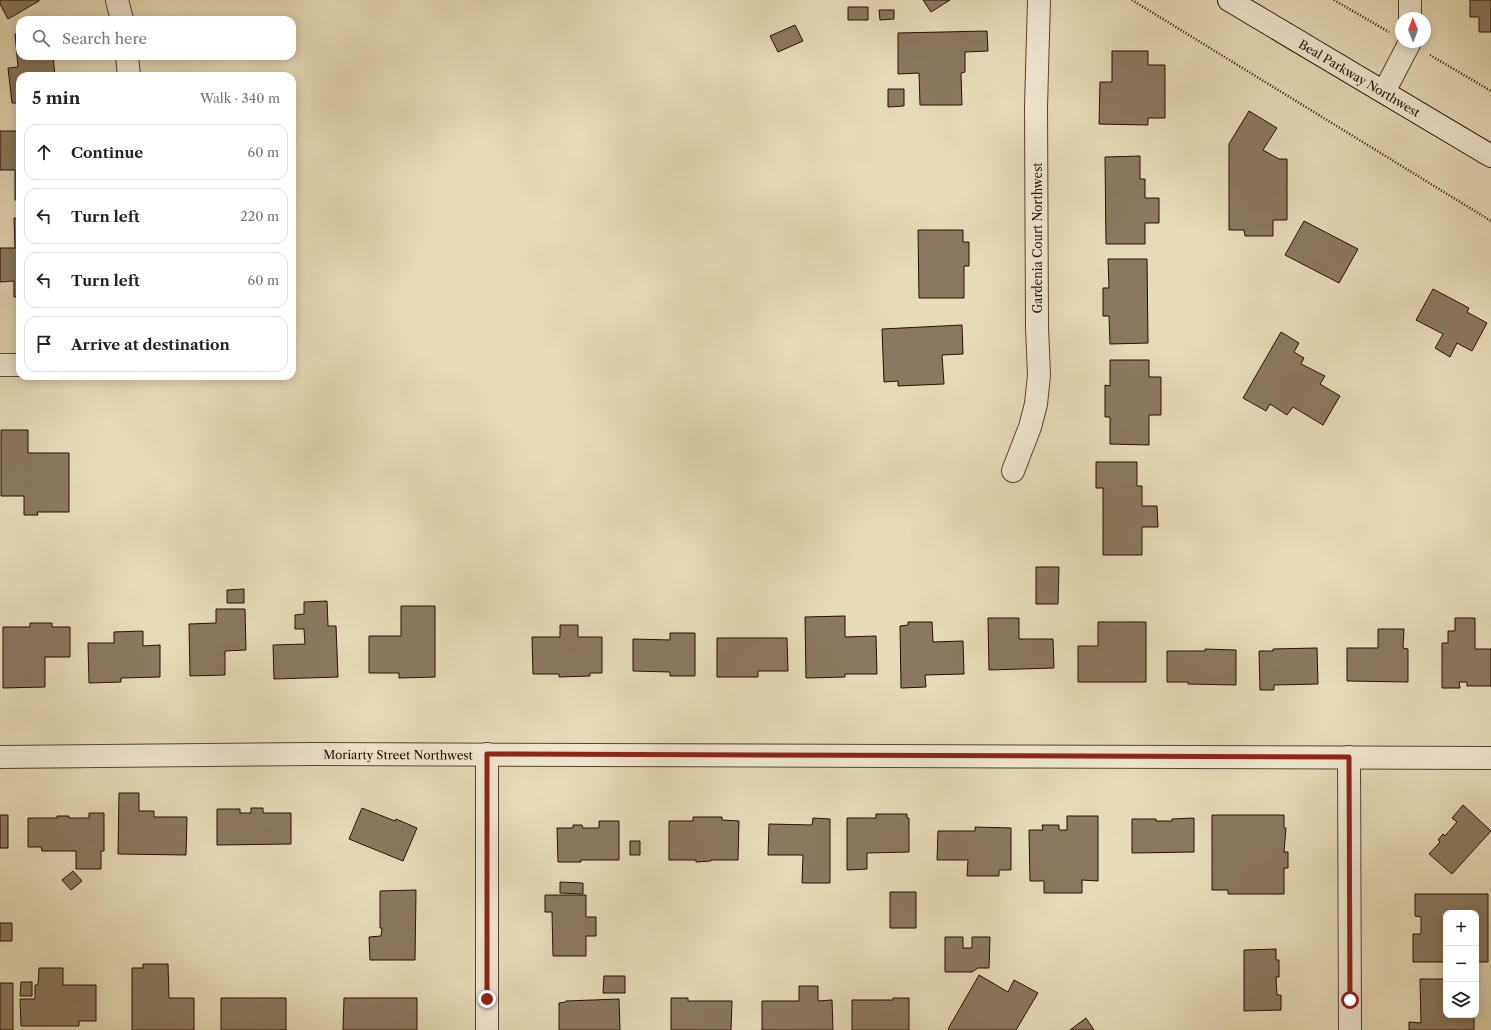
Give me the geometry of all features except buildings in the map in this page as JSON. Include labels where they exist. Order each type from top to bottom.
[{"type":"street","points":[[117,0],[121,16]]},
{"type":"street","name":"Gardenia Court Northwest","points":[[1013,471],[1030,427],[1036,404],[1039,375],[1037,319],[1036,107],[1039,0]]},
{"type":"street","name":"Beal Parkway Northwest","points":[[1229,0],[1491,156]]},
{"type":"street","points":[[1410,0],[1410,12]]},
{"type":"street","points":[[1384,92],[1402,48]]},
{"type":"street","points":[[127,60],[129,72]]},
{"type":"street","points":[[0,365],[16,366]]},
{"type":"street","points":[[487,754],[487,1030]]},
{"type":"street","name":"Moriarty Street Northwest","points":[[0,756],[487,754],[1491,758]]},
{"type":"street","points":[[1349,757],[1350,1030]]},
{"type":"path","points":[[1132,0],[1491,221]]},
{"type":"path","points":[[1334,0],[1395,34]]},
{"type":"path","points":[[1418,48],[1491,91]]},
{"type":"route","points":[[487,999],[487,754],[1349,757],[1350,1000]]}]
